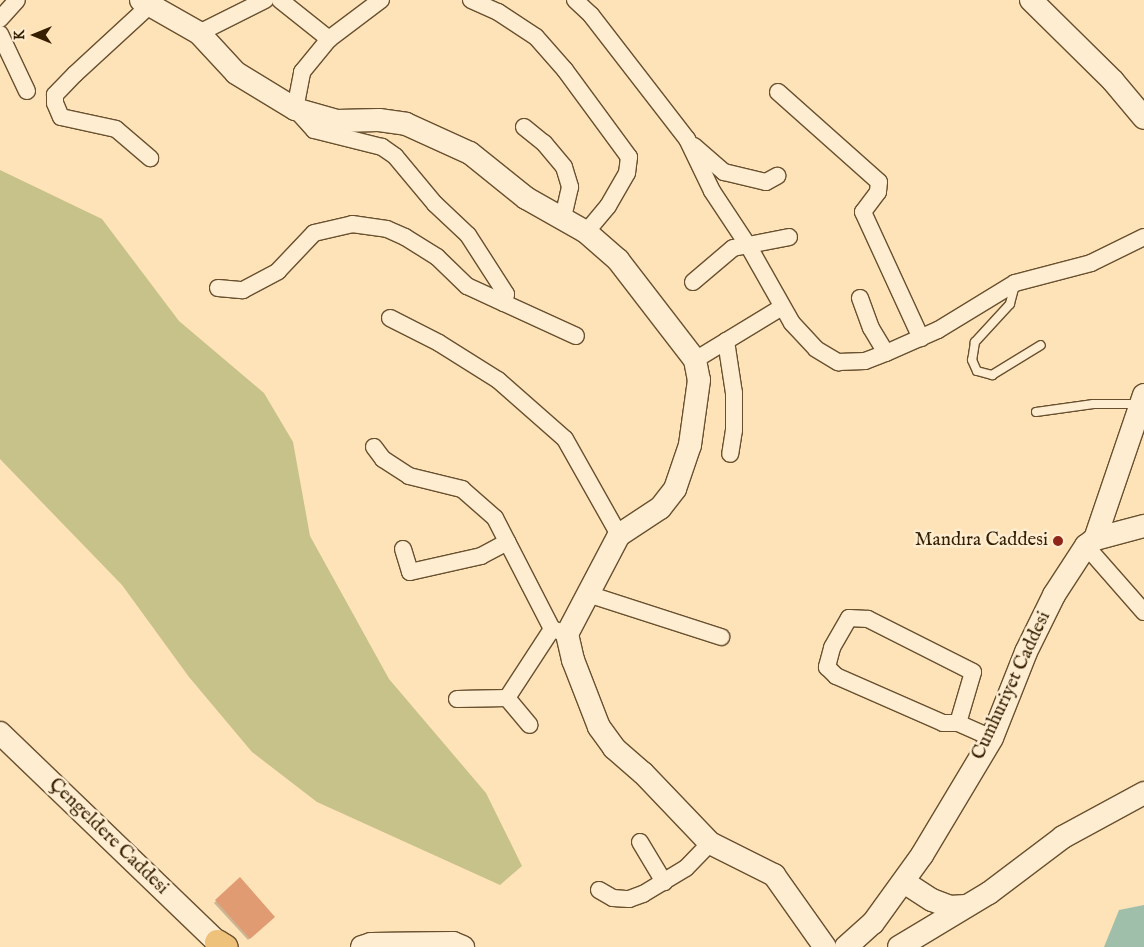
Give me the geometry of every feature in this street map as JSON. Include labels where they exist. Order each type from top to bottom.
[{"type":"street","points":[[0,19],[17,0]]},
{"type":"street","points":[[199,33],[265,0]]},
{"type":"street","points":[[280,0],[329,39]]},
{"type":"street","points":[[295,109],[302,72],[329,39],[382,0]]},
{"type":"street","points":[[470,0],[498,12],[536,38],[565,70],[628,157],[626,173],[617,189],[586,232]]},
{"type":"street","points":[[575,0],[591,15],[687,139],[724,172],[766,182],[777,176]]},
{"type":"street","points":[[1031,0],[1113,82],[1144,118]]},
{"type":"street","points":[[150,158],[116,129],[61,117],[55,103],[55,95],[145,2],[199,33],[236,73],[295,109],[337,121],[379,120],[406,124],[470,153],[526,198],[586,232],[618,260],[695,360],[699,380],[690,445],[675,489],[660,508],[619,535],[588,594],[507,698]]},
{"type":"street","points":[[0,34],[27,91]]},
{"type":"street","points":[[778,92],[879,182],[878,192],[863,212],[921,338]]},
{"type":"street","points":[[295,109],[314,130],[382,147],[395,156],[435,204],[468,234],[506,294],[504,303]]},
{"type":"street","points":[[524,128],[544,143],[564,167],[570,187],[563,218]]},
{"type":"street","points":[[687,139],[712,191],[747,244],[792,323],[816,349],[838,362],[865,361],[886,353],[921,338],[1014,283],[1091,263],[1144,237]]},
{"type":"street","points":[[218,288],[243,290],[278,271],[314,233],[352,224],[387,229],[405,236],[437,257],[467,286],[576,336]]},
{"type":"street","points":[[693,282],[733,248],[789,237]]},
{"type":"street","points":[[860,298],[871,328],[886,353]]},
{"type":"street","points":[[695,360],[782,307]]},
{"type":"street","points":[[390,318],[439,343],[498,380],[566,439],[619,535]]},
{"type":"street","points":[[726,341],[734,393],[734,430],[730,454]]},
{"type":"street","name":"Cumhuriyet Caddesi","points":[[846,947],[873,923],[904,882],[992,738],[1026,652],[1054,595],[1090,542],[1143,401]]},
{"type":"street","points":[[374,447],[383,459],[409,476],[462,490],[495,518],[507,542],[560,631],[599,727],[614,748],[643,773],[710,843],[774,875],[825,947]]},
{"type":"street","points":[[1144,526],[1090,542],[1144,612]]},
{"type":"street","points":[[403,549],[410,572],[481,556],[507,542]]},
{"type":"street","points":[[588,594],[659,620],[721,637]]},
{"type":"street","points":[[958,723],[973,672],[868,619],[849,618],[832,648],[827,667],[836,676],[943,723],[958,723],[992,738]]},
{"type":"street","points":[[457,699],[507,698]]},
{"type":"street","points":[[507,698],[530,725]]},
{"type":"street","name":"Çengeldere Caddesi","points":[[0,733],[221,945]]},
{"type":"street","points":[[899,947],[966,906],[1063,837],[1144,793]]},
{"type":"street","points":[[640,842],[664,882]]},
{"type":"street","points":[[599,890],[613,898],[629,899],[664,882],[686,868],[710,843]]},
{"type":"street","points":[[904,882],[932,900],[950,907],[966,906]]},
{"type":"street","points":[[362,947],[371,944],[457,946]]},
{"type":"lane","points":[[1014,283],[1010,304],[975,342],[972,360],[977,370],[992,375],[1041,345]]},
{"type":"lane","points":[[1036,412],[1093,404],[1143,401]]},
{"type":"shaded area","points":[[0,170],[102,219],[179,321],[264,393],[293,442],[310,536],[389,679],[486,793],[522,866],[500,885],[317,802],[252,752],[189,677],[122,585],[0,459]]},
{"type":"shaded area","points":[[1144,905],[1144,947],[1104,947],[1119,910]]},
{"type":"building","points":[[240,877],[275,917],[250,939],[215,900]]},
{"type":"place","name":"Mandıra Caddesi","points":[[1058,541]]}]
